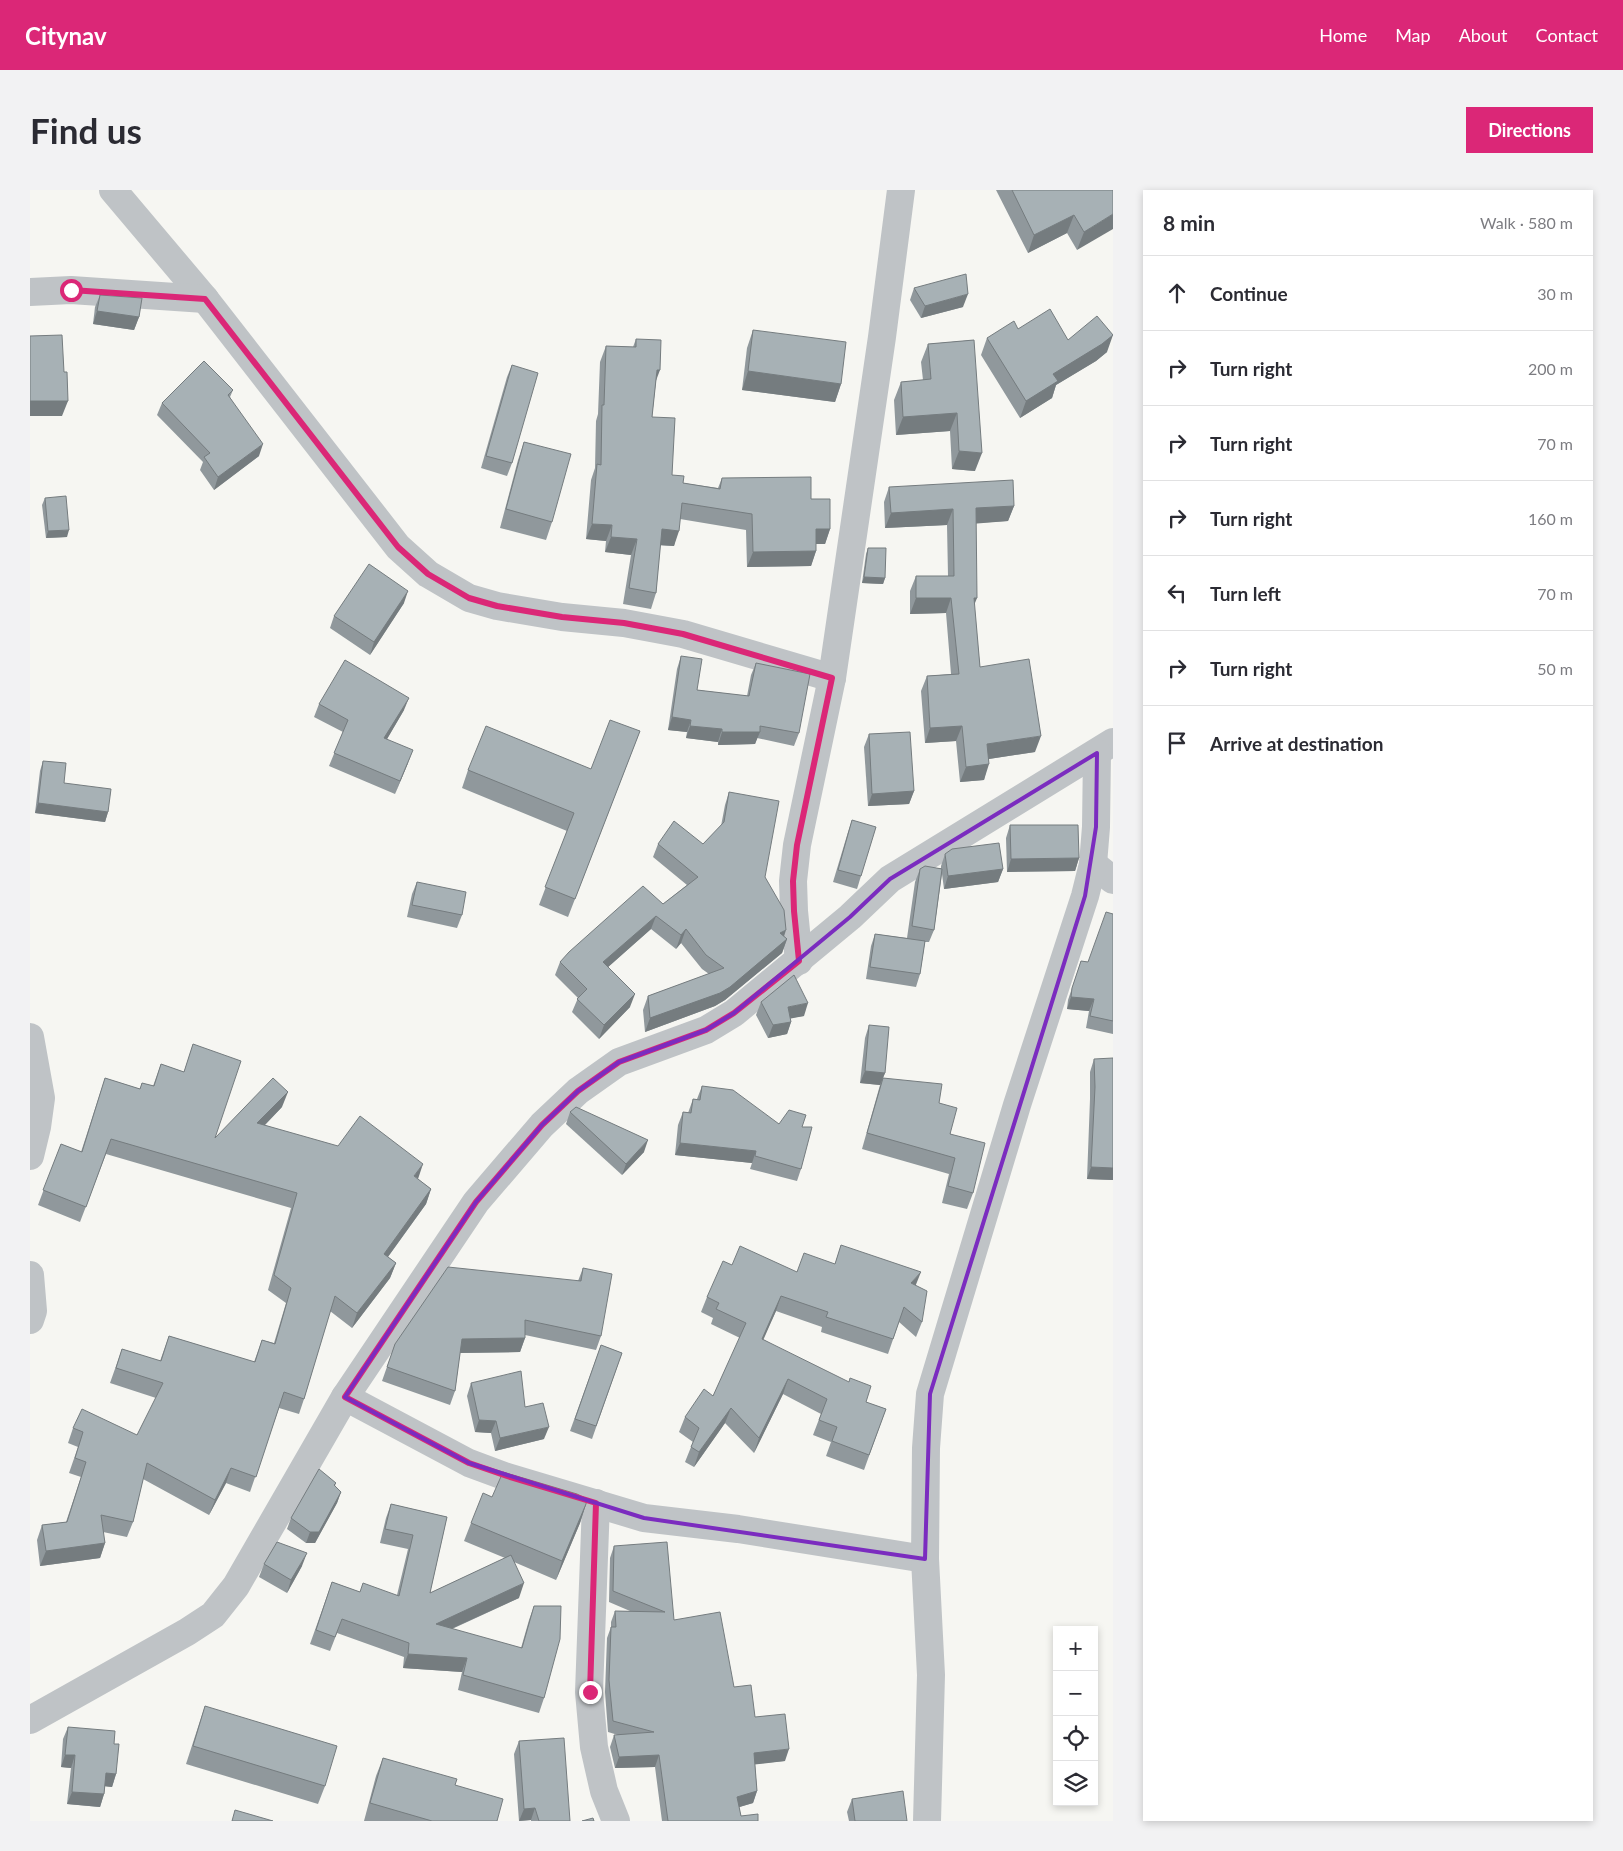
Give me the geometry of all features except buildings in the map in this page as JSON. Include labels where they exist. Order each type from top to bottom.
[{"type":"street","points":[[113,190],[205,299],[398,547],[428,574],[469,598],[497,606],[562,617],[624,623],[683,634],[832,678]]},
{"type":"street","points":[[799,961],[793,881],[797,845],[832,678],[881,347],[902,190]]},
{"type":"street","points":[[30,292],[71,290],[205,299]]},
{"type":"street","points":[[30,1720],[187,1632],[213,1615],[236,1586],[345,1397],[476,1202],[549,1118],[578,1091],[619,1062],[706,1030],[734,1013],[799,961],[890,879],[1105,748]]},
{"type":"street","points":[[927,1821],[931,1675],[925,1559],[926,1448],[930,1394],[1017,1105],[1085,896],[1103,872],[1096,827],[1105,748]]},
{"type":"street","points":[[30,1038],[41,1098],[30,1156]]},
{"type":"street","points":[[30,1275],[33,1311],[30,1320]]},
{"type":"street","points":[[345,1397],[469,1463],[644,1518],[738,1529],[925,1559]]},
{"type":"street","points":[[596,1503],[590,1692],[594,1747],[604,1791],[616,1821]]},
{"type":"highlighted area","points":[[1097,753],[1096,827],[1085,896],[930,1394],[925,1559],[644,1518],[469,1463],[345,1397],[476,1202],[542,1125],[578,1091],[619,1062],[706,1030],[734,1013],[850,917],[890,879]]},
{"type":"route","points":[[71,290],[205,299],[398,547],[428,574],[469,598],[497,606],[562,617],[624,623],[683,634],[832,678],[797,845],[793,881],[799,961],[734,1013],[706,1030],[619,1062],[578,1091],[542,1125],[476,1202],[345,1397],[469,1463],[596,1503],[590,1692]]}]
